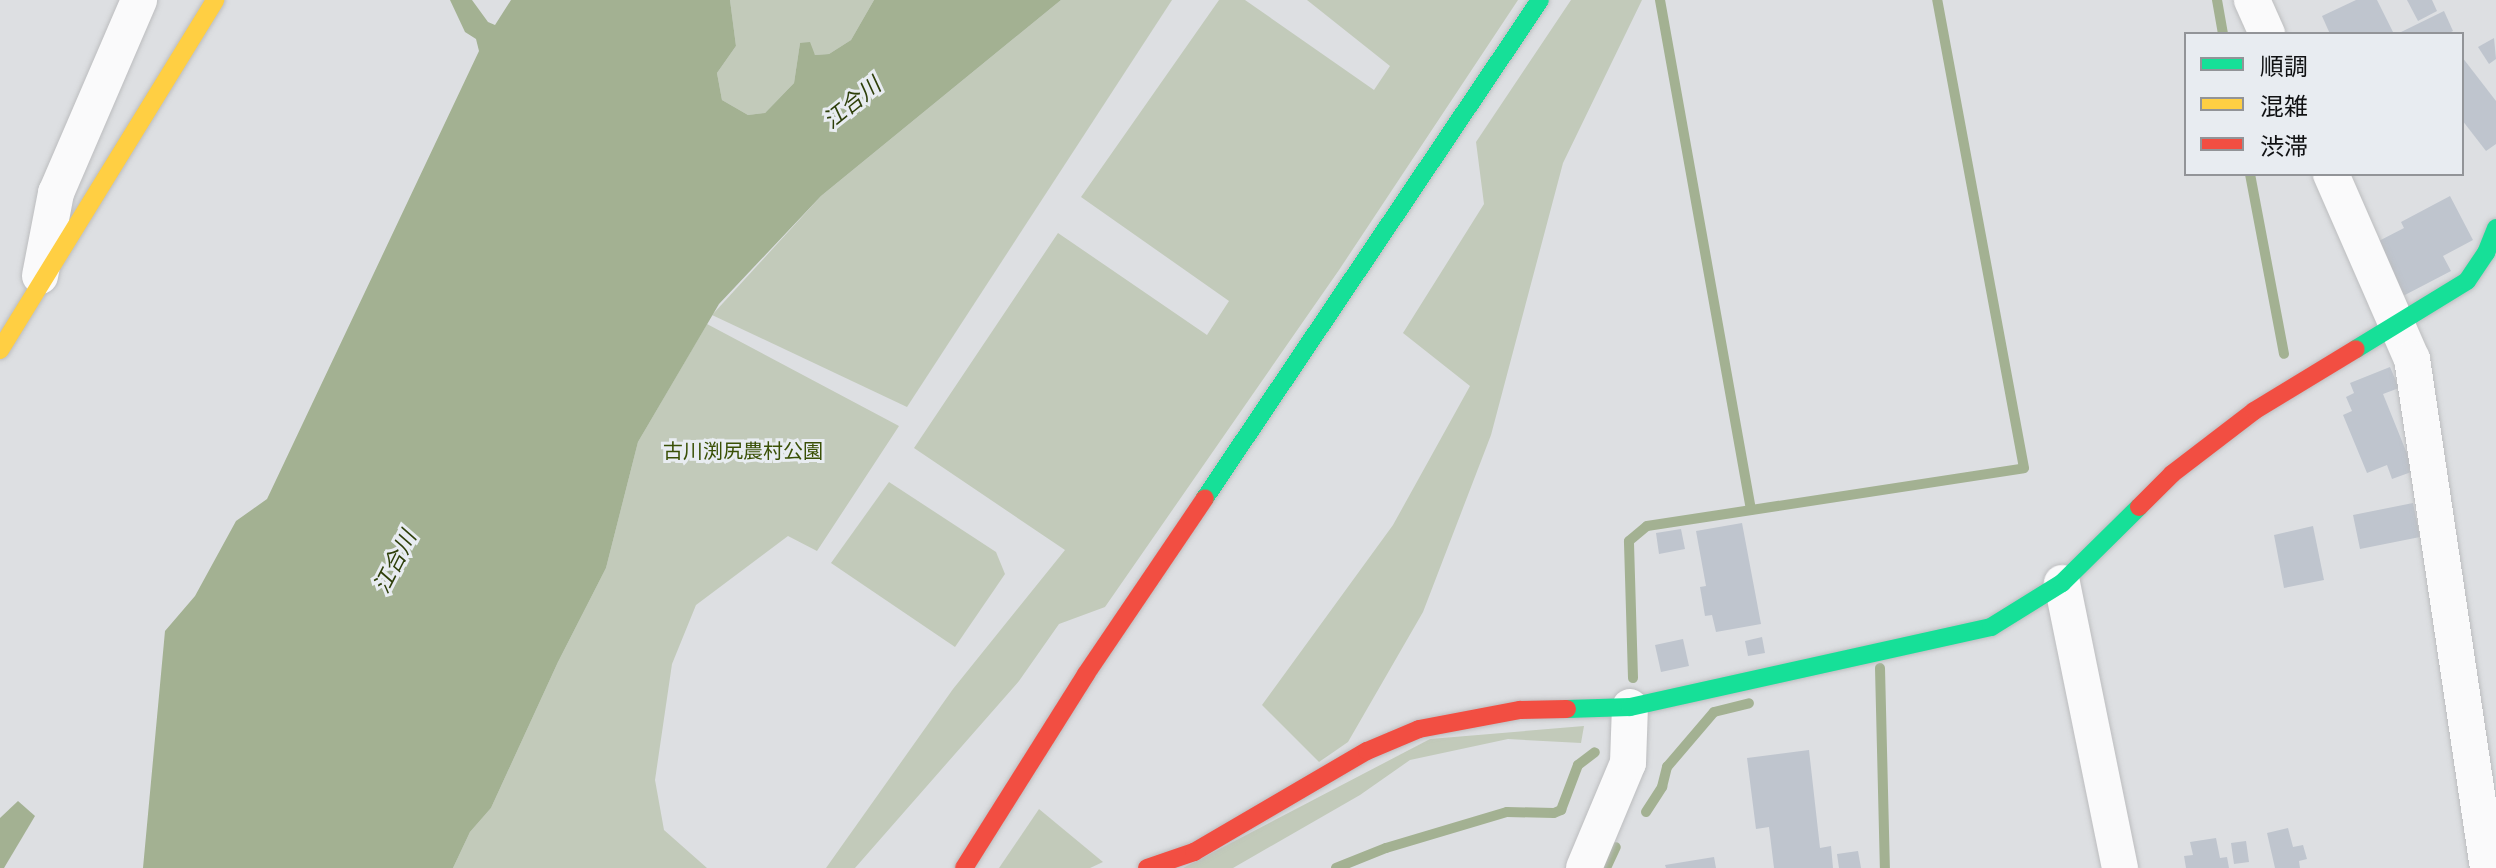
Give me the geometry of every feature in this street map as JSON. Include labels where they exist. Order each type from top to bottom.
[{"type":"street","points":[[37,290],[56,193],[139,0]]},
{"type":"street","points":[[0,350],[215,0]]},
{"type":"street","points":[[964,868],[1086,674],[1540,0]]},
{"type":"street","points":[[2252,0],[2266,32]]},
{"type":"street","points":[[2332,176],[2412,359],[2488,868]]},
{"type":"street","points":[[1147,868],[1194,852],[1367,751],[1419,729],[1520,710],[1630,707],[1991,627],[2062,583],[2172,474],[2242,420],[2467,281],[2486,253],[2496,228]]},
{"type":"street","points":[[2062,583],[2120,868]]},
{"type":"street","points":[[1584,868],[1628,763],[1630,707]]},
{"type":"green space","points":[[730,0],[874,0],[851,40],[829,54],[815,55],[811,48],[800,43],[794,83],[765,113],[748,115],[722,100],[717,73],[736,46]]},
{"type":"green space","points":[[1061,0],[1172,0],[907,407],[712,315],[821,196]]},
{"type":"green space","points":[[1219,0],[1245,0],[1374,90],[1390,66],[1307,0],[1518,0],[1339,270],[1105,607],[1059,624],[1019,681],[855,868],[826,868],[953,689],[1065,550],[914,448],[1058,233],[1207,335],[1229,301],[1081,197]]},
{"type":"green space","points":[[1571,0],[1642,0],[1563,163],[1491,435],[1423,612],[1348,742],[1319,762],[1262,705],[1393,525],[1470,386],[1403,333],[1484,204],[1476,142]]},
{"type":"green space","name":"古川渕尻農村公園","points":[[707,324],[899,426],[817,551],[788,536],[696,605],[672,664],[655,780],[664,830],[707,868],[453,868],[470,832],[491,808],[558,662],[606,568],[638,442]]},
{"type":"green space","points":[[889,482],[996,552],[1005,574],[955,647],[831,563]]},
{"type":"green space","points":[[1584,726],[1581,743],[1508,739],[1410,760],[1360,795],[1233,868],[1183,868],[1430,739]]},
{"type":"green space","points":[[1039,809],[1103,862],[1090,868],[999,868]]},
{"type":"water","name":"江合川","points":[[450,0],[472,0],[488,22],[495,25],[511,0],[730,0],[736,46],[717,73],[722,100],[748,115],[765,113],[794,83],[800,43],[810,42],[815,55],[829,54],[851,40],[874,0],[1061,0],[821,196],[719,304],[638,442],[606,568],[558,662],[491,808],[470,832],[453,868],[143,868],[165,631],[195,596],[236,521],[267,499],[479,51],[476,39],[465,32]]},
{"type":"water","points":[[18,801],[35,816],[4,868],[0,868],[0,818]]},
{"type":"building","points":[[2356,0],[2377,0],[2393,32],[2329,32],[2322,16]]},
{"type":"building","points":[[2407,0],[2432,0],[2437,11],[2418,21]]},
{"type":"building","points":[[2444,11],[2453,31],[2451,32],[2401,32]]},
{"type":"building","points":[[2494,38],[2496,59],[2489,64],[2478,47]]},
{"type":"building","points":[[2464,60],[2496,101],[2496,144],[2486,151],[2464,123]]},
{"type":"building","points":[[2450,196],[2473,240],[2443,256],[2451,271],[2403,296],[2375,243],[2404,228],[2401,222]]},
{"type":"building","points":[[2390,367],[2399,388],[2383,394],[2414,471],[2392,479],[2387,465],[2367,473],[2343,415],[2352,411],[2346,397],[2354,393],[2350,383]]},
{"type":"building","points":[[2413,503],[2420,537],[2360,549],[2353,515]]},
{"type":"building","points":[[1742,523],[1761,624],[1716,632],[1712,615],[1705,616],[1700,587],[1706,586],[1696,531]]},
{"type":"building","points":[[2313,526],[2324,580],[2284,588],[2274,535]]},
{"type":"building","points":[[1681,529],[1685,549],[1659,554],[1656,533]]},
{"type":"building","points":[[1762,637],[1765,653],[1748,656],[1745,641]]},
{"type":"building","points":[[1683,639],[1689,666],[1661,672],[1655,645]]},
{"type":"building","points":[[1809,750],[1820,848],[1831,846],[1833,868],[1774,868],[1769,827],[1756,829],[1747,758]]},
{"type":"building","points":[[2288,828],[2293,847],[2303,845],[2307,859],[2299,861],[2300,868],[2275,868],[2267,833]]},
{"type":"building","points":[[2216,838],[2220,858],[2227,857],[2229,868],[2186,868],[2184,856],[2193,855],[2190,842]]},
{"type":"building","points":[[2246,841],[2249,862],[2234,864],[2231,843]]},
{"type":"building","points":[[1858,851],[1861,868],[1839,868],[1837,854]]},
{"type":"building","points":[[1714,857],[1716,868],[1666,868],[1665,865]]},
{"type":"waterway","points":[[1660,0],[1751,510]]},
{"type":"waterway","points":[[1633,678],[1629,541],[1647,526],[2024,468],[1937,0]]},
{"type":"waterway","points":[[2217,0],[2223,32]]},
{"type":"waterway","points":[[2250,176],[2284,354]]},
{"type":"waterway","points":[[1880,668],[1885,868]]},
{"type":"waterway","points":[[1646,812],[1662,787],[1667,767],[1714,712],[1749,703]]},
{"type":"waterway","points":[[1336,868],[1386,848],[1507,812],[1554,813],[1561,810],[1578,765],[1595,752]]},
{"type":"waterway","points":[[1606,868],[1616,847]]},
{"type":"traffic: fast","points":[[1205,498],[1540,0]]},
{"type":"traffic: fast","points":[[2356,349],[2467,281],[2486,253],[2496,228]]},
{"type":"traffic: fast","points":[[1567,709],[1630,707],[1991,627],[2062,583],[2139,507]]},
{"type":"traffic: slow","points":[[0,350],[215,0]]},
{"type":"traffic: jam","points":[[2139,507],[2172,474],[2254,411],[2356,349]]},
{"type":"traffic: jam","points":[[964,868],[1086,674],[1205,498]]},
{"type":"traffic: jam","points":[[1147,868],[1194,852],[1367,751],[1419,729],[1520,710],[1567,709]]}]
